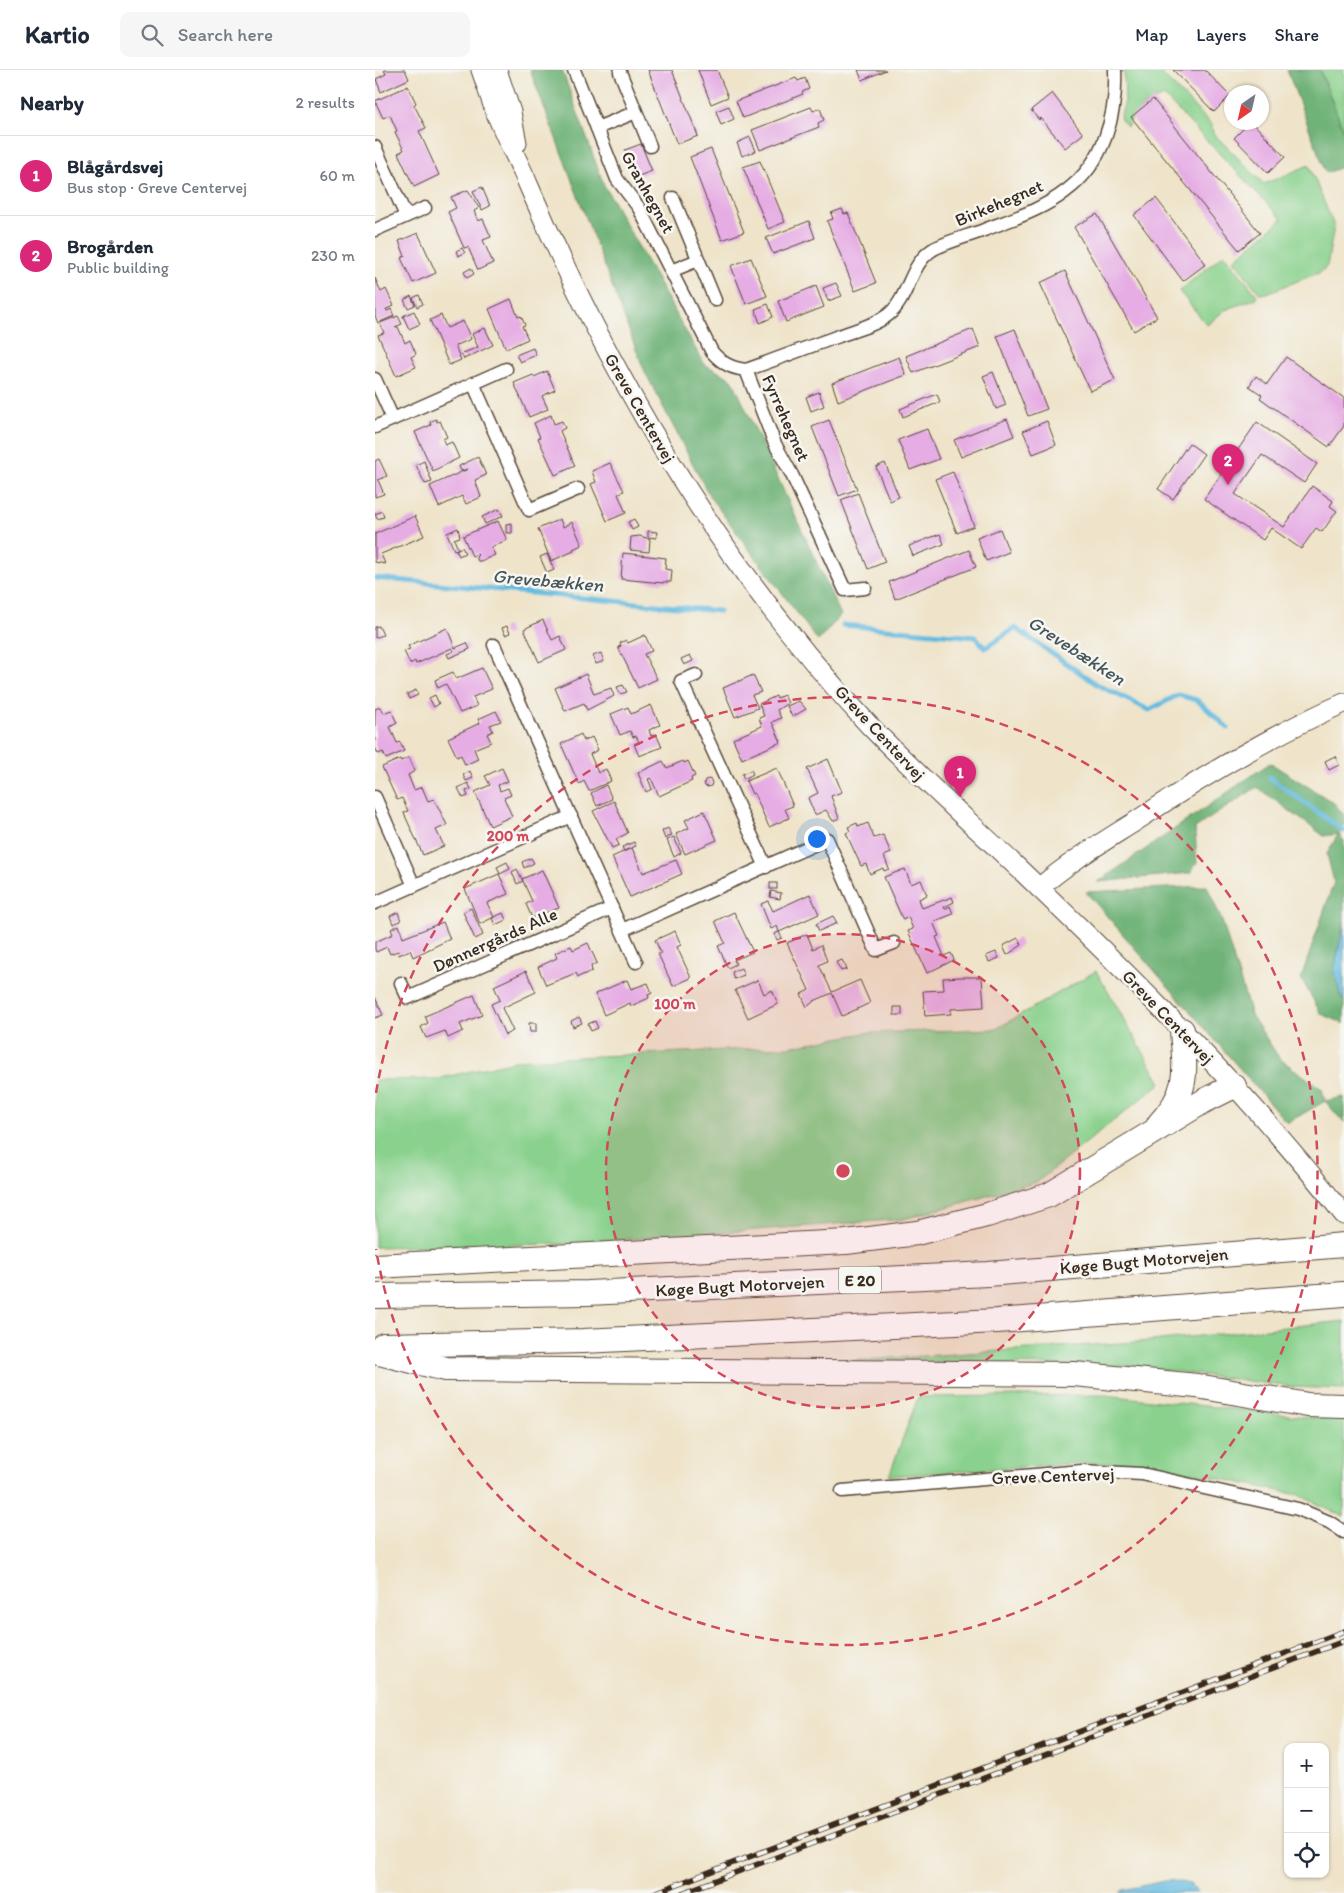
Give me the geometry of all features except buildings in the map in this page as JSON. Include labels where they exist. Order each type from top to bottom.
[{"type":"highway","points":[[1149,1134],[1171,1111],[1182,1091],[1185,1072],[1182,1030]]},
{"type":"highway","points":[[375,1266],[846,1242],[917,1233],[987,1215],[1049,1195],[1204,1101],[1234,1086]]},
{"type":"highway","name":"Køge Bugt Motorvejen","points":[[375,1296],[588,1293],[988,1274],[1344,1245]]},
{"type":"highway","points":[[375,1346],[583,1341],[997,1321],[1344,1294]]},
{"type":"highway","points":[[375,1352],[446,1369],[1074,1374],[1197,1386],[1308,1405],[1344,1406]]},
{"type":"street","name":"Greve Centervej","points":[[481,70],[498,118],[547,229],[583,305],[635,404],[685,485],[754,587],[809,657],[867,722],[924,780],[1039,888],[1182,1030],[1234,1086],[1341,1212]]},
{"type":"street","name":"Greve Centervej","points":[[497,70],[511,112],[523,171]]},
{"type":"street","name":"Granhegnet","points":[[574,70],[617,179],[639,208],[712,352],[721,362],[731,368],[747,370]]},
{"type":"street","name":"Birkehegnet","points":[[931,251],[1027,213],[1066,191],[1078,181],[1100,151],[1108,131],[1115,101],[1115,71]]},
{"type":"street","name":"Granhegnet","points":[[620,72],[650,146]]},
{"type":"street","points":[[597,128],[636,112]]},
{"type":"street","points":[[375,147],[406,216]]},
{"type":"street","name":"Granhegnet","points":[[673,198],[715,300]]},
{"type":"street","points":[[375,230],[425,208]]},
{"type":"street","name":"Fyrrehegnet","points":[[865,588],[845,590],[792,475],[775,444],[747,370],[863,327],[887,316],[899,304],[919,263],[931,251]]},
{"type":"street","points":[[671,271],[698,260]]},
{"type":"street","points":[[375,427],[506,369]]},
{"type":"street","points":[[375,379],[393,419]]},
{"type":"street","points":[[473,383],[529,510],[578,489]]},
{"type":"street","points":[[494,645],[636,962]]},
{"type":"street","points":[[696,675],[681,681],[766,866]]},
{"type":"street","points":[[1039,888],[1060,870],[1174,796],[1308,719],[1344,703]]},
{"type":"street","points":[[375,798],[414,886]]},
{"type":"street","points":[[375,903],[571,816]]},
{"type":"street","points":[[622,930],[827,839],[876,950],[893,942]]},
{"type":"street","name":"Dønnergårds Alle","points":[[401,983],[408,998],[612,908]]},
{"type":"street","name":"Greve Centervej","points":[[842,1491],[1082,1471],[1142,1474],[1298,1509],[1329,1522],[1344,1532]]},
{"type":"green space","points":[[530,70],[562,70],[604,185],[704,364],[732,379],[841,615],[818,641],[710,497],[644,370]]},
{"type":"green space","points":[[1124,70],[1158,70],[1212,125],[1213,133],[1264,184],[1309,165],[1334,226],[1327,266],[1321,272],[1260,294],[1234,260],[1282,219],[1164,96],[1142,107],[1133,116],[1127,127],[1120,118],[1125,101]]},
{"type":"green space","points":[[1287,70],[1320,70],[1344,132],[1344,166],[1326,173]]},
{"type":"green space","points":[[1320,70],[1344,70],[1344,132]]},
{"type":"green space","points":[[1224,254],[1256,294],[1257,298],[1225,310],[1207,325],[1179,291]]},
{"type":"green space","points":[[1270,763],[1334,803],[1344,815],[1344,828],[1339,834],[1344,841],[1344,922],[1334,971],[1341,998],[1344,1000],[1344,1024],[1321,1014],[1301,978],[1334,882],[1327,854],[1338,834],[1324,836],[1257,787],[1195,828],[1197,863],[1190,873],[1098,882]]},
{"type":"green space","points":[[1207,886],[1222,921],[1251,1015],[1280,1059],[1322,1089],[1325,1101],[1287,1123],[1086,892]]},
{"type":"green space","points":[[1096,971],[1161,1083],[1037,1182],[904,1219],[565,1244],[375,1247],[375,1080],[437,1079],[519,1060],[787,1047],[865,1033],[996,1029]]},
{"type":"green space","points":[[1344,1097],[1344,1123],[1325,1101]]},
{"type":"green space","points":[[1344,1321],[1344,1389],[1292,1387],[1136,1366],[833,1362],[1151,1341]]},
{"type":"green space","points":[[1105,1395],[1306,1417],[1344,1419],[1344,1517],[1299,1495],[1145,1463],[1081,1463],[889,1476],[918,1397]]},
{"type":"water","points":[[1344,922],[1344,1000],[1341,998],[1334,971]]},
{"type":"water","points":[[1169,1880],[1190,1884],[1198,1893],[1120,1893],[1122,1890]]},
{"type":"waterway","name":"Grevebækken","points":[[375,578],[719,611]]},
{"type":"waterway","name":"Grevebækken","points":[[843,625],[976,637],[985,648],[1015,628],[1098,685],[1149,710],[1178,695],[1197,700],[1228,728]]},
{"type":"waterway","name":"Grevebækken","points":[[1270,778],[1344,831]]},
{"type":"railway","points":[[654,1893],[1344,1631]]},
{"type":"railway","points":[[682,1893],[1344,1641]]},
{"type":"place","name":"Brogården","points":[[1228,485]]},
{"type":"place","name":"Blågårdsvej","points":[[960,797]]}]
